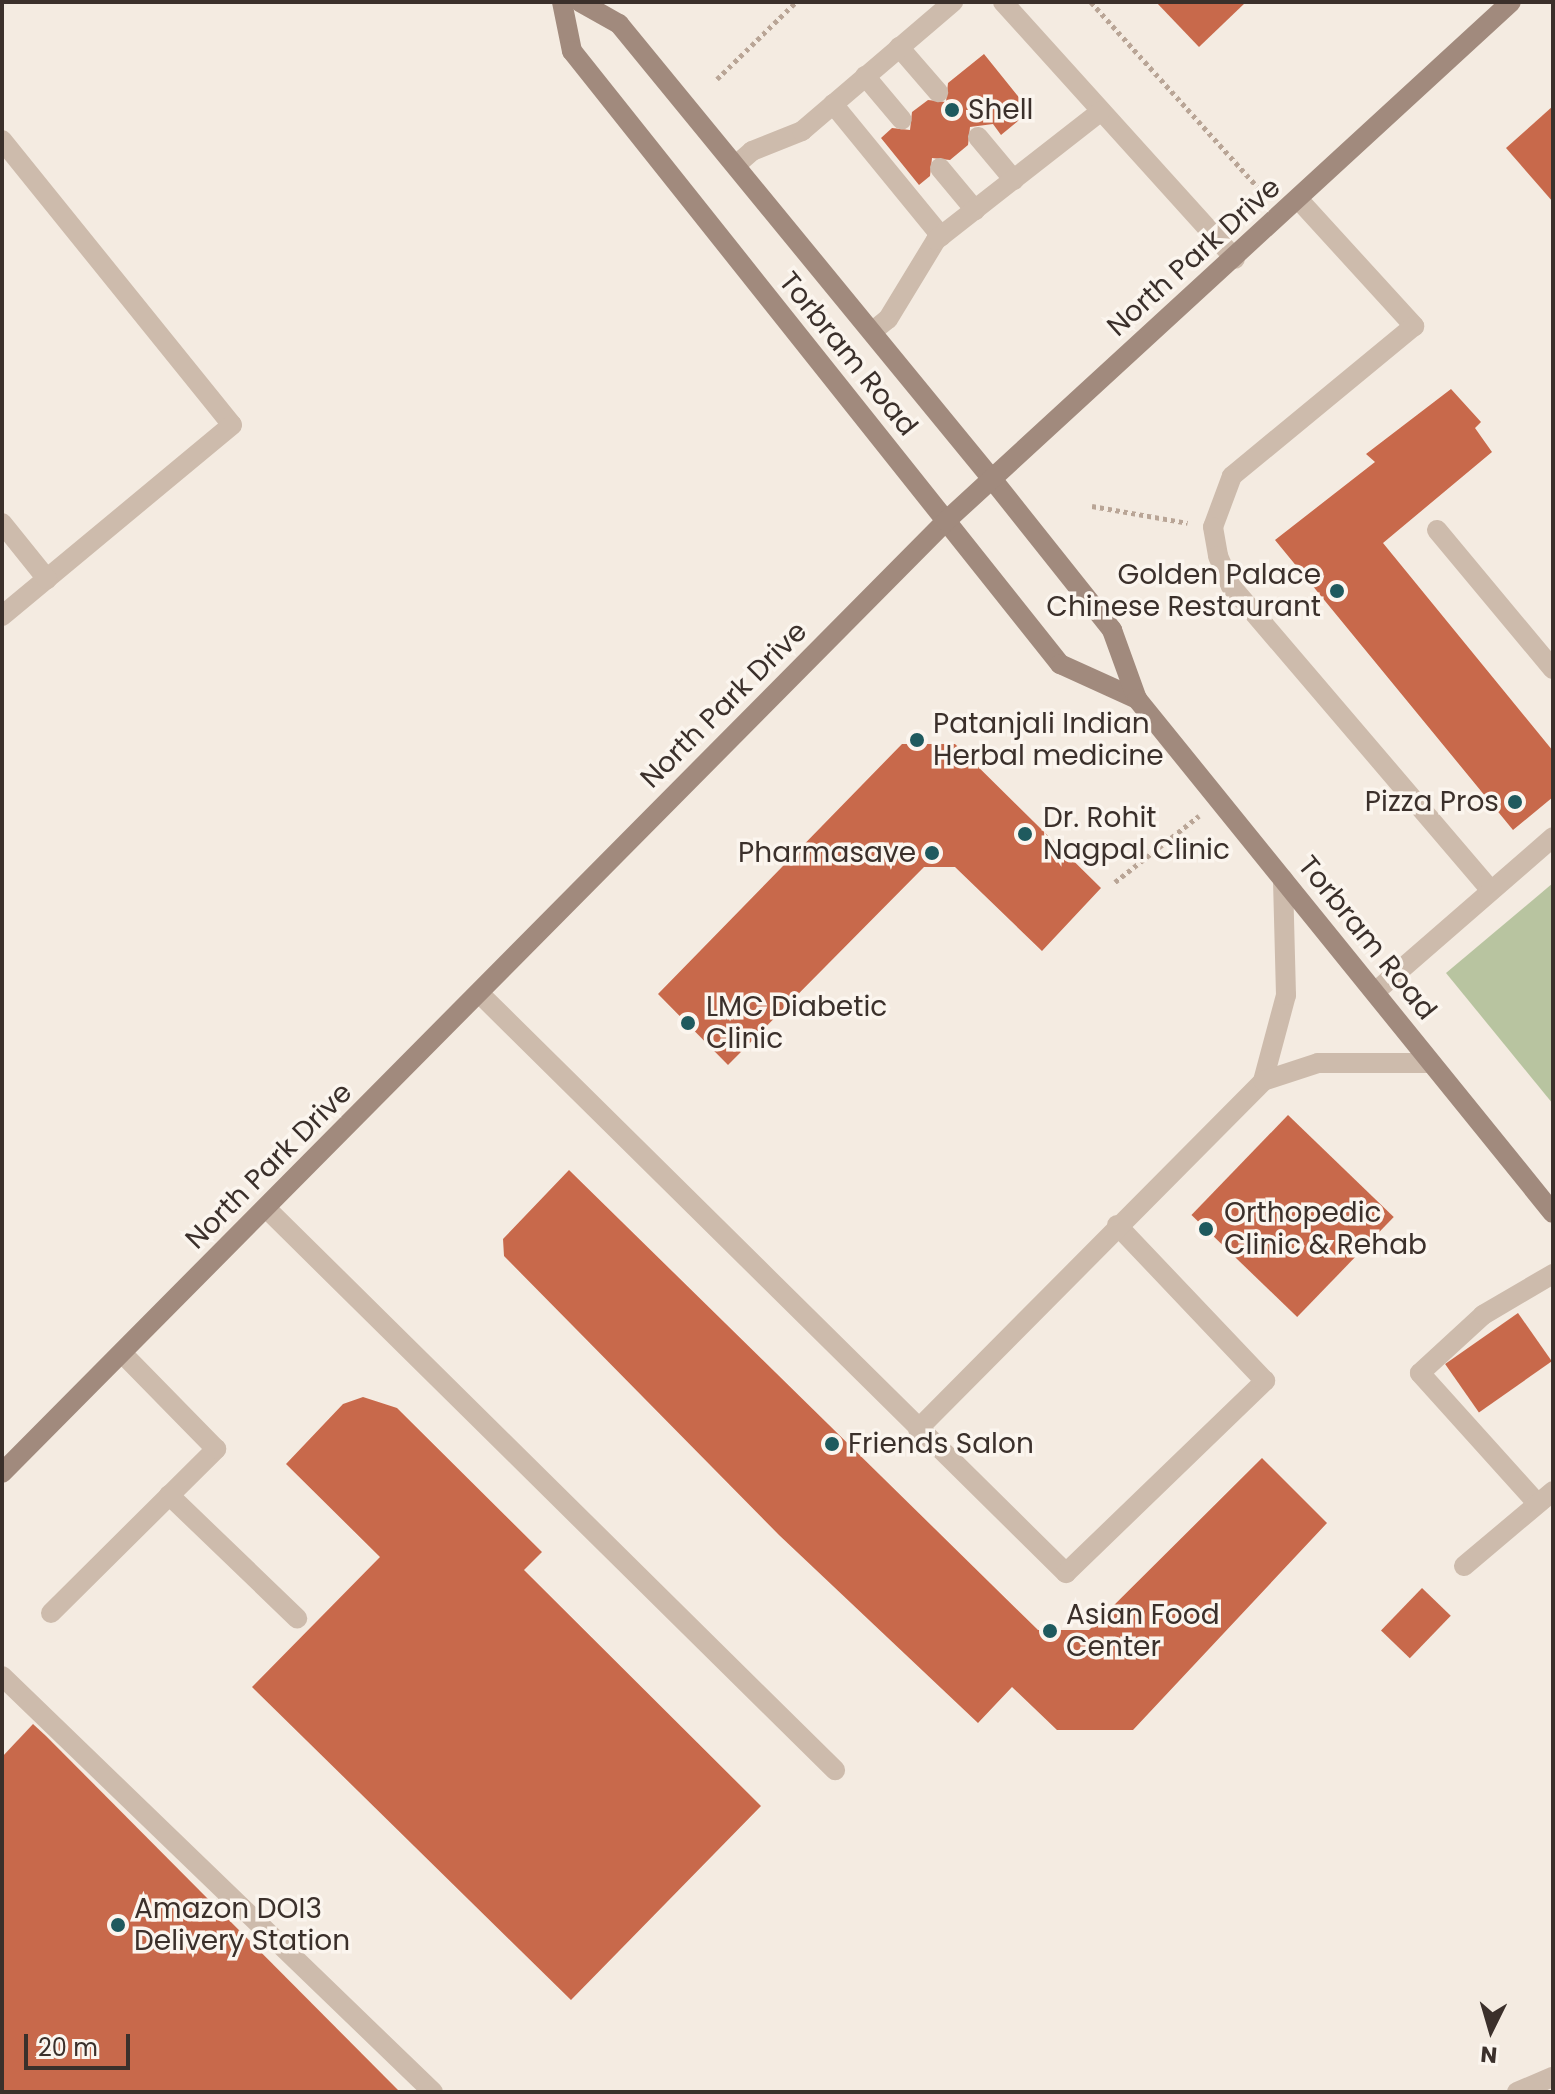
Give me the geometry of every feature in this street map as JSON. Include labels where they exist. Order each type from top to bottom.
[{"type":"main road","name":"Torbram Road","points":[[562,2],[572,51],[1060,664],[1137,699]]},
{"type":"main road","name":"Torbram Road","points":[[580,2],[619,24],[992,479],[1112,630],[1137,699],[1553,1213]]},
{"type":"main road","name":"North Park Drive","points":[[2,1473],[946,521],[1283,215],[1511,2]]},
{"type":"street","points":[[736,165],[752,151],[802,131],[953,2]]},
{"type":"street","points":[[1003,2],[1235,259]]},
{"type":"street","points":[[899,47],[938,92]]},
{"type":"street","points":[[865,76],[902,120]]},
{"type":"street","points":[[833,104],[941,236]]},
{"type":"street","points":[[873,331],[888,319],[941,236],[1101,111]]},
{"type":"street","points":[[978,137],[1014,180]]},
{"type":"street","points":[[2,140],[232,425],[2,616]]},
{"type":"street","points":[[940,168],[975,210]]},
{"type":"street","points":[[1299,200],[1414,326],[1232,476],[1213,527],[1231,586],[1491,890]]},
{"type":"street","points":[[2,523],[47,579]]},
{"type":"street","points":[[1437,530],[1553,669]]},
{"type":"street","points":[[1375,992],[1553,837]]},
{"type":"street","points":[[1263,1081],[1286,995],[1283,879]]},
{"type":"street","points":[[480,994],[1066,1573],[1265,1381],[1117,1225]]},
{"type":"street","points":[[918,1429],[1263,1081],[1318,1063],[1431,1063]]},
{"type":"street","points":[[266,1208],[835,1770]]},
{"type":"street","points":[[1464,1566],[1545,1497],[1420,1373],[1483,1315],[1553,1274]]},
{"type":"street","points":[[51,1613],[216,1449],[122,1353]]},
{"type":"street","points":[[169,1495],[297,1618]]},
{"type":"street","points":[[2,1676],[433,2092]]},
{"type":"street","points":[[1517,2092],[1553,2077]]},
{"type":"path","points":[[717,79],[796,2]]},
{"type":"path","points":[[1091,2],[1283,215]]},
{"type":"path","points":[[1092,506],[1213,527]]},
{"type":"path","points":[[1115,882],[1219,800]]},
{"type":"green space","points":[[1553,883],[1553,1104],[1446,973]]},
{"type":"building","points":[[1156,2],[1246,2],[1199,47]]},
{"type":"building","points":[[984,54],[1030,111],[1001,135],[993,124],[970,127],[968,145],[950,160],[932,158],[930,176],[919,185],[881,138],[892,128],[910,130],[912,112],[928,100],[946,102],[948,83]]},
{"type":"building","points":[[1553,106],[1553,202],[1506,148]]},
{"type":"building","points":[[1451,389],[1481,422],[1475,428],[1492,452],[1383,543],[1553,751],[1553,797],[1513,830],[1275,540],[1375,462],[1366,454]]},
{"type":"building","points":[[902,744],[955,744],[1101,888],[1042,951],[955,867],[924,867],[728,1065],[658,994]]},
{"type":"building","points":[[1288,1115],[1394,1217],[1297,1317],[1191,1215]]},
{"type":"building","points":[[569,1170],[1038,1630],[1089,1630],[1262,1458],[1327,1523],[1133,1730],[1057,1730],[1012,1687],[978,1723],[779,1535],[504,1256],[503,1239]]},
{"type":"building","points":[[1518,1313],[1552,1361],[1479,1412],[1445,1364]]},
{"type":"building","points":[[363,1397],[397,1408],[542,1552],[524,1570],[761,1806],[571,2000],[252,1687],[380,1557],[286,1464],[343,1404]]},
{"type":"building","points":[[1422,1588],[1451,1616],[1410,1658],[1381,1630]]},
{"type":"building","name":"Amazon DOI3 Delivery Station","points":[[33,1724],[400,2092],[2,2092],[2,1757]]},
{"type":"place","name":"Shell","points":[[952,110]]},
{"type":"place","name":"Golden Palace Chinese Restaurant","points":[[1337,591]]},
{"type":"place","name":"Patanjali Indian Herbal medicine","points":[[917,740]]},
{"type":"place","name":"Pizza Pros","points":[[1515,802]]},
{"type":"place","name":"Dr. Rohit Nagpal Clinic","points":[[1025,834]]},
{"type":"place","name":"Pharmasave","points":[[932,853]]},
{"type":"place","name":"LMC Diabetic Clinic","points":[[688,1023]]},
{"type":"place","name":"Orthopedic Clinic & Rehab","points":[[1206,1229]]},
{"type":"place","name":"Friends Salon","points":[[832,1444]]},
{"type":"place","name":"Asian Food Center","points":[[1050,1631]]},
{"type":"place","name":"Amazon DOI3 Delivery Station","points":[[118,1925]]}]
